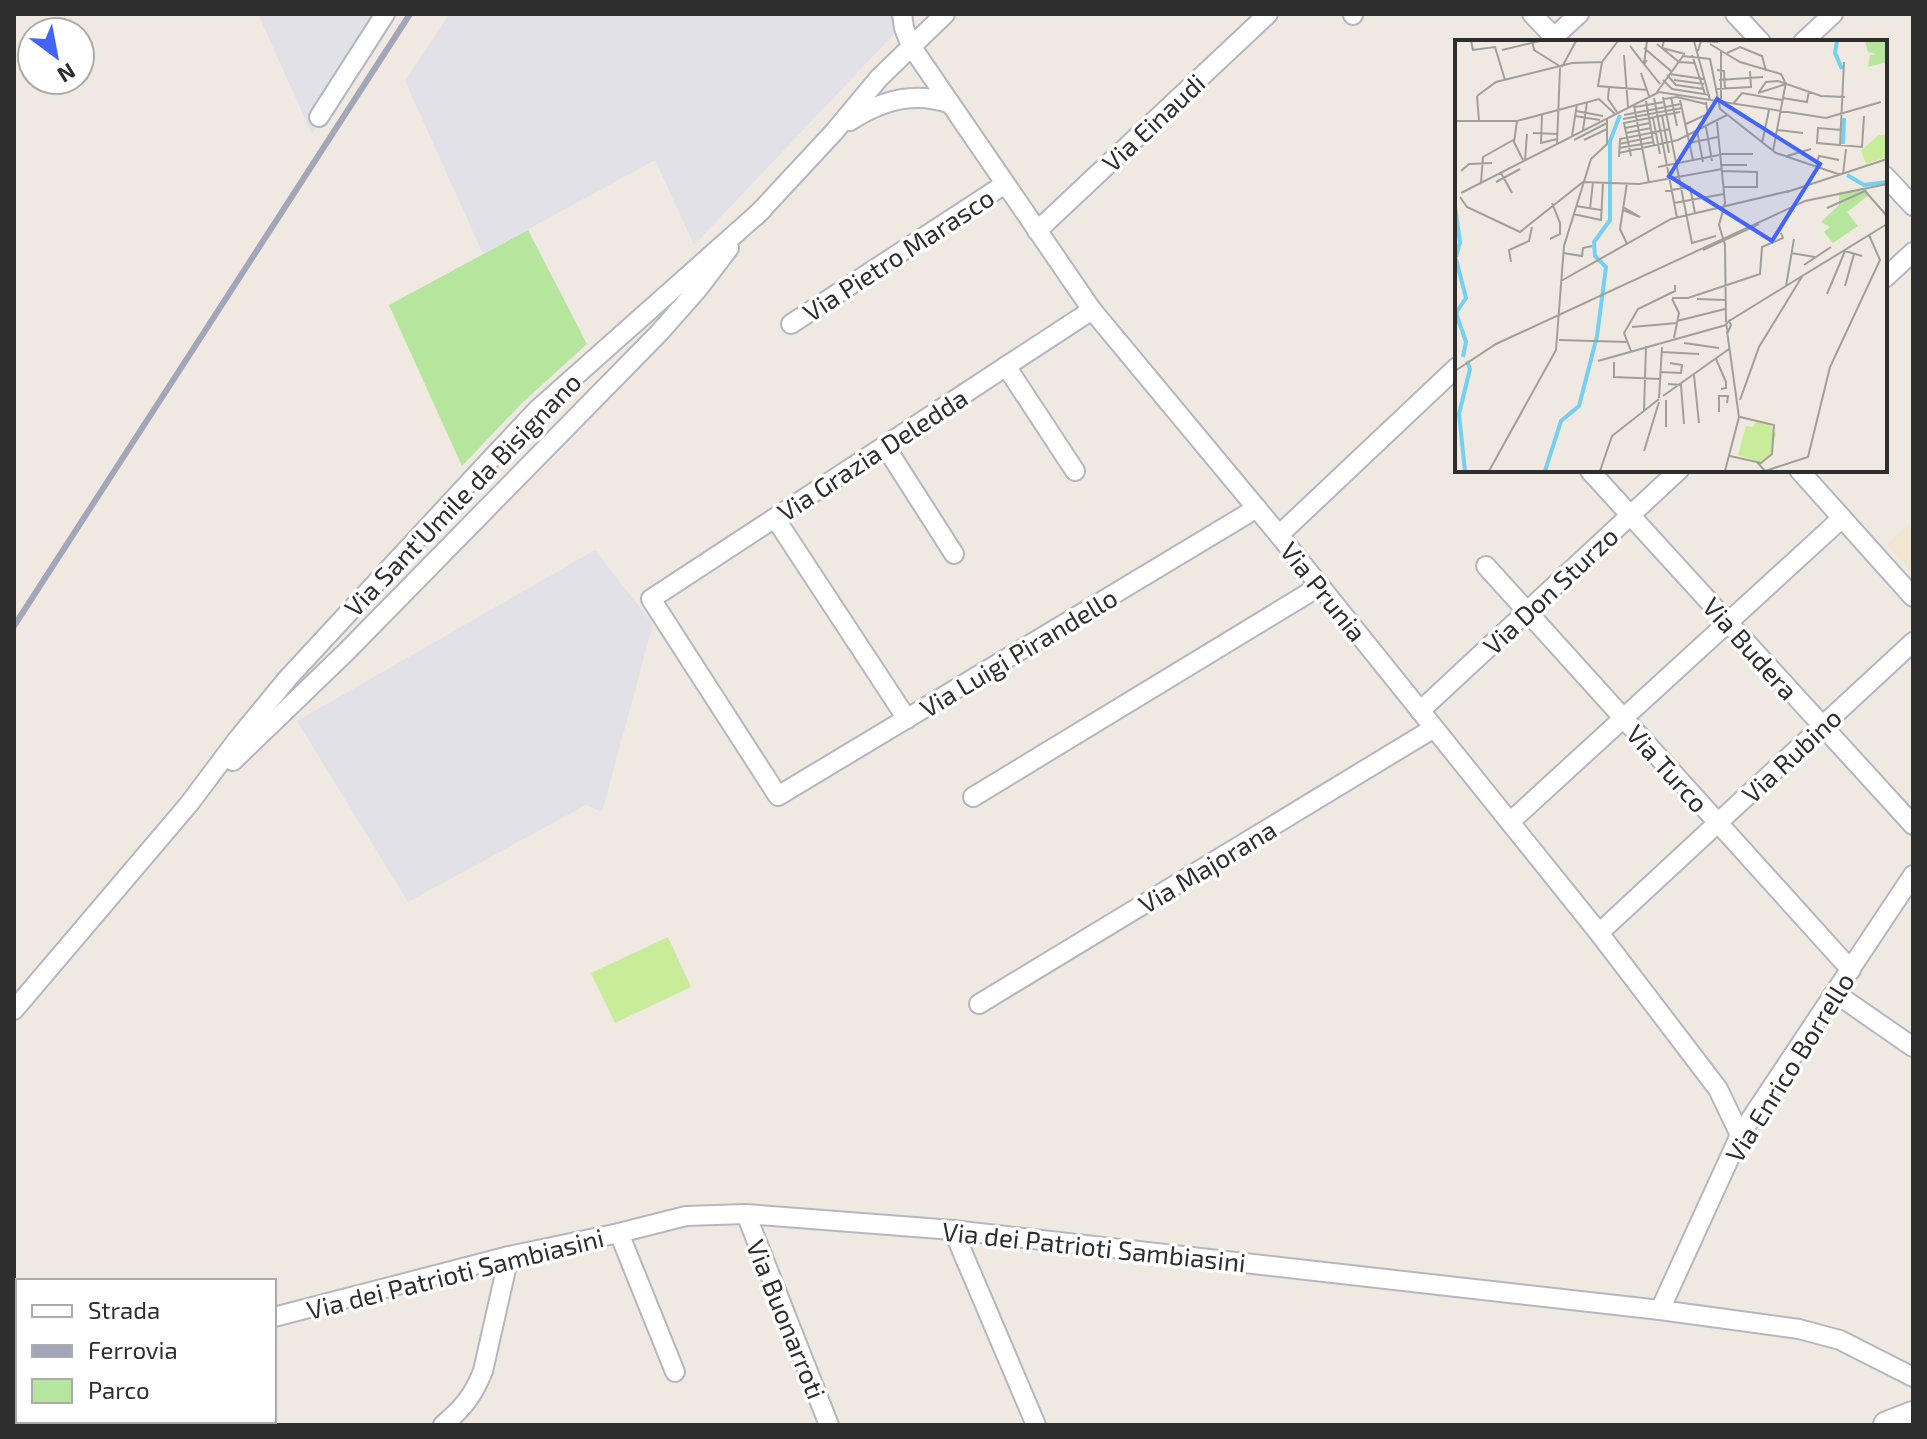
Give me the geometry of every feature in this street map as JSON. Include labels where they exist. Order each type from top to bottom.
[{"type":"main road","points":[[1887,1425],[1913,1415]]},
{"type":"street","points":[[319,117],[385,14]]},
{"type":"street","name":"Via Prunia","points":[[902,14],[911,46],[1092,310],[1279,535],[1599,933],[1718,1089],[1740,1135]]},
{"type":"street","points":[[834,132],[879,78],[945,14]]},
{"type":"street","name":"Via Einaudi","points":[[1037,231],[1268,14]]},
{"type":"street","points":[[1532,14],[1554,37],[1579,14]]},
{"type":"street","points":[[1735,14],[1759,40]]},
{"type":"street","points":[[1805,40],[1833,14]]},
{"type":"street","points":[[834,132],[866,111],[902,98],[922,97],[948,103]]},
{"type":"street","name":"Via Sant'Umile da Bisignano","points":[[189,804],[347,651],[659,333],[762,210],[834,132]]},
{"type":"street","points":[[1887,178],[1913,206]]},
{"type":"street","name":"Via Pietro Marasco","points":[[791,324],[1005,184]]},
{"type":"street","name":"Via Sant'Umile da Bisignano","points":[[14,1010],[189,804],[288,678],[537,410],[762,210]]},
{"type":"street","points":[[1887,276],[1913,252]]},
{"type":"street","name":"Via Grazia Deledda","points":[[778,796],[651,599],[1092,310]]},
{"type":"street","points":[[1006,366],[1075,471]]},
{"type":"street","points":[[1279,535],[1455,369]]},
{"type":"street","points":[[885,446],[954,554]]},
{"type":"street","name":"Via Budera","points":[[1591,472],[1913,825]]},
{"type":"street","name":"Via Don Sturzo","points":[[1420,711],[1677,472]]},
{"type":"street","points":[[1801,472],[1913,597]]},
{"type":"street","name":"Via Luigi Pirandello","points":[[778,796],[1257,508]]},
{"type":"street","points":[[775,518],[907,719]]},
{"type":"street","points":[[1510,822],[1842,518]]},
{"type":"street","name":"Via Turco","points":[[1486,566],[1851,970]]},
{"type":"street","points":[[973,797],[1320,586]]},
{"type":"street","name":"Via Rubino","points":[[1599,933],[1913,642]]},
{"type":"street","name":"Via Majorana","points":[[979,1004],[1434,728]]},
{"type":"street","name":"Via Enrico Borrello","points":[[1660,1310],[1740,1135],[1913,875]]},
{"type":"street","points":[[1835,993],[1913,1047]]},
{"type":"street","name":"Via dei Patrioti Sambiasini","points":[[276,1316],[509,1256],[686,1216],[746,1214],[953,1230],[1660,1310],[1799,1329],[1840,1340],[1913,1377]]},
{"type":"street","name":"Via Buonarroti","points":[[746,1214],[829,1425]]},
{"type":"street","points":[[953,1230],[1036,1425]]},
{"type":"street","points":[[619,1233],[675,1372]]},
{"type":"street","points":[[443,1425],[462,1408],[476,1389],[483,1371],[509,1256]]},
{"type":"shaded area","points":[[258,14],[391,14],[312,134]]},
{"type":"shaded area","points":[[449,14],[894,14],[898,30],[694,245],[655,160],[483,254],[405,81]]},
{"type":"shaded area","points":[[1913,521],[1913,574],[1887,544]]},
{"type":"shaded area","points":[[595,550],[653,624],[602,812],[586,805],[408,902],[297,721]]},
{"type":"green space","points":[[528,230],[587,344],[522,403],[462,466],[389,305]]},
{"type":"green space","points":[[668,937],[691,987],[615,1023],[591,973]]},
{"type":"railway","points":[[14,626],[410,14]]}]
